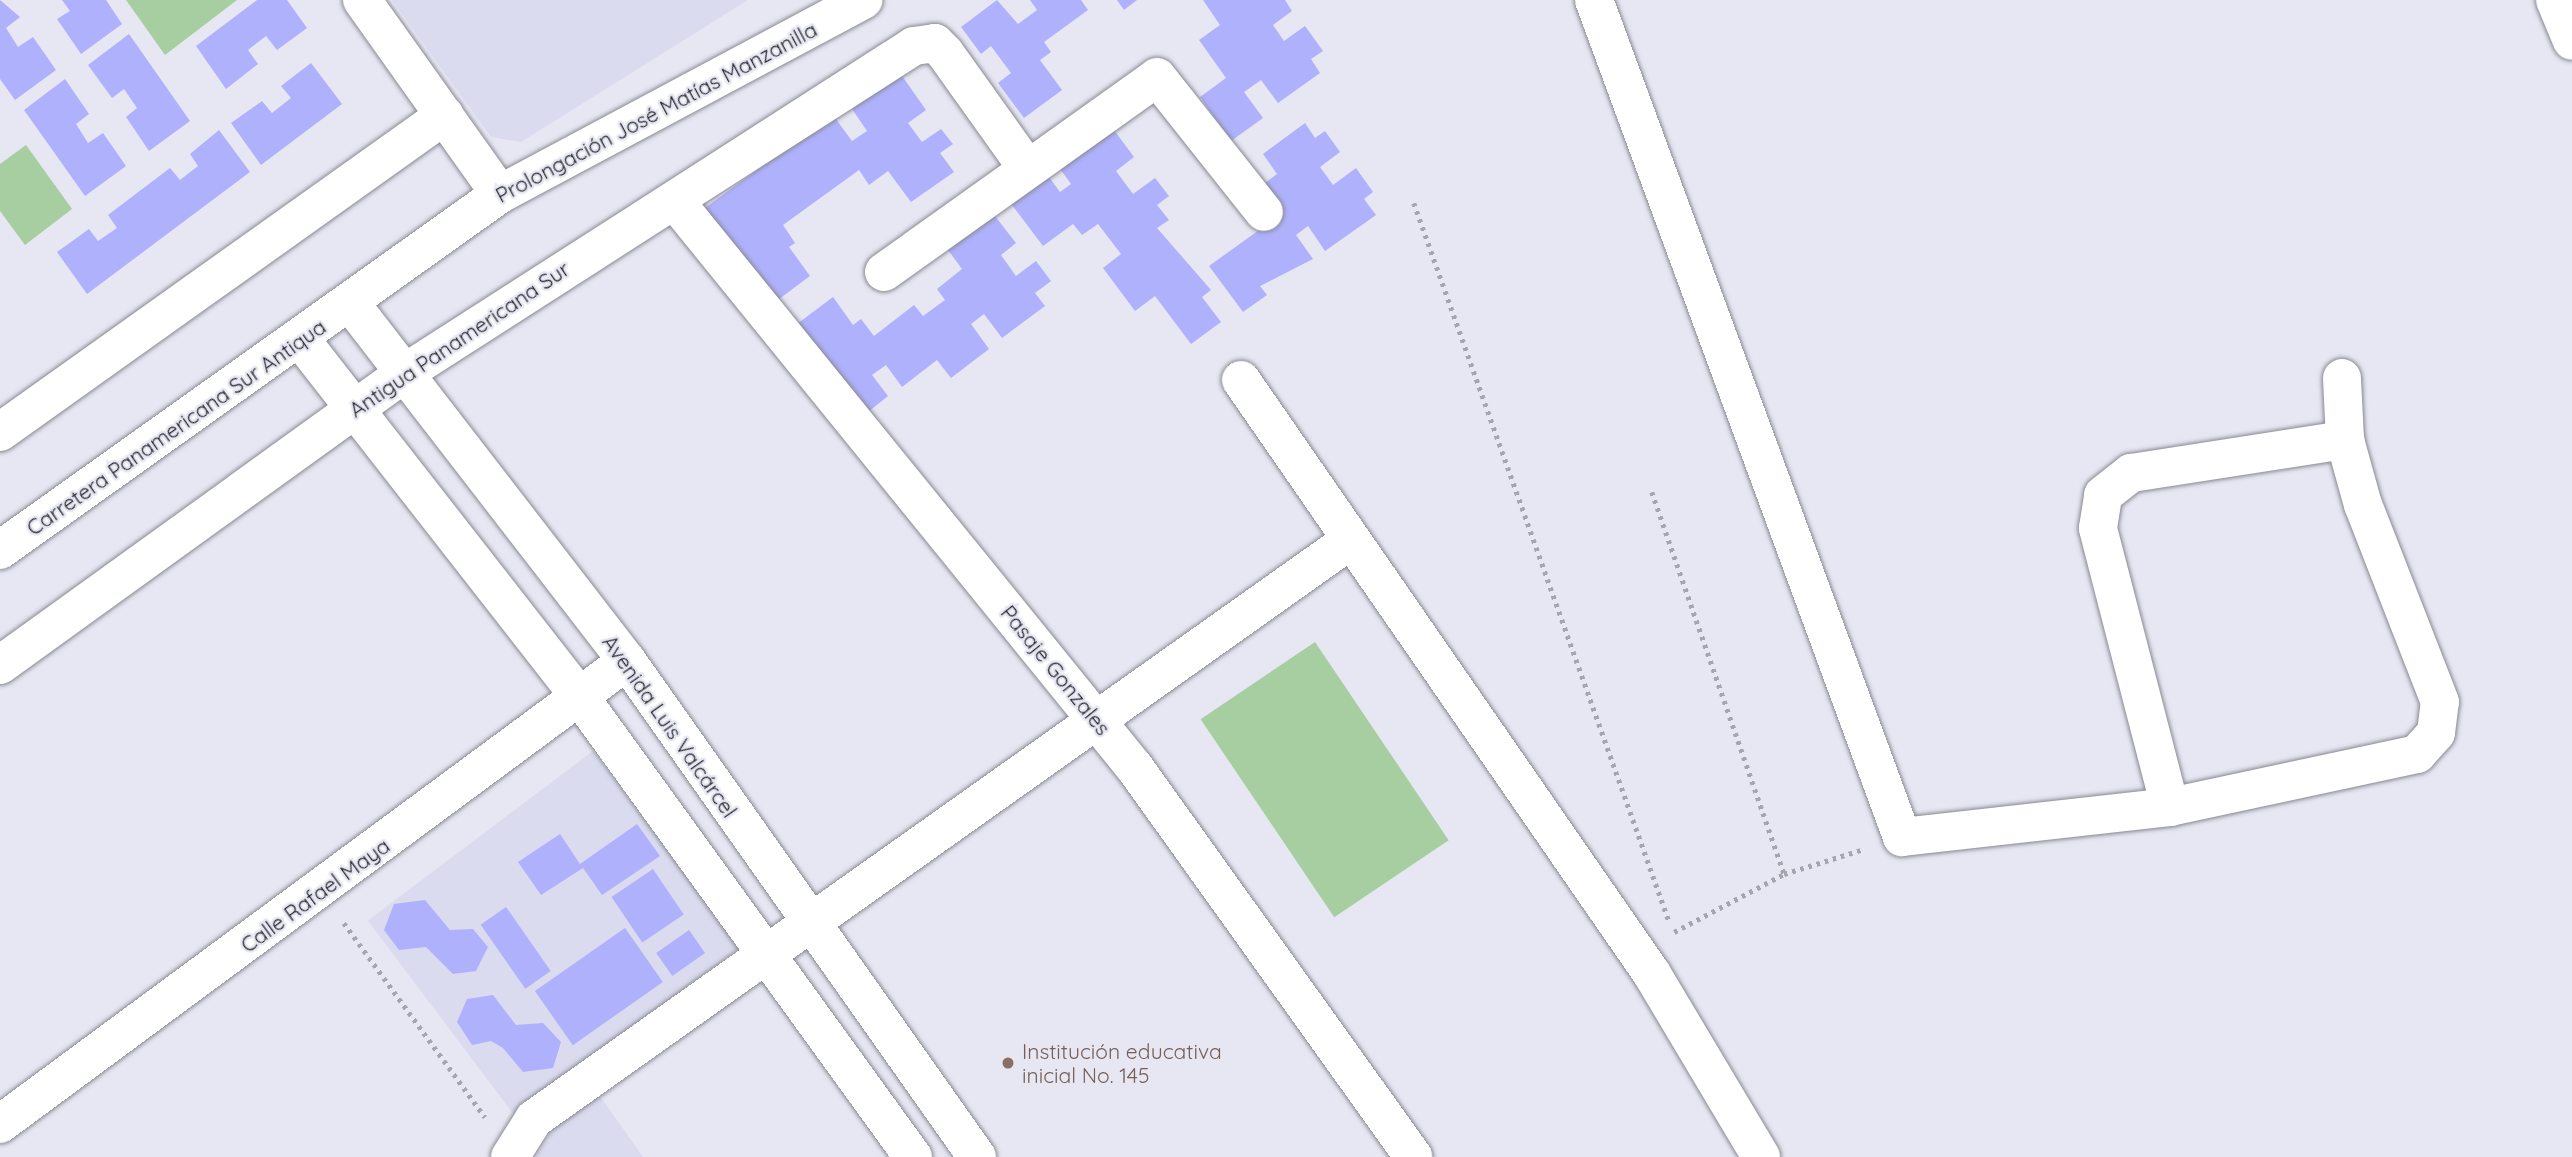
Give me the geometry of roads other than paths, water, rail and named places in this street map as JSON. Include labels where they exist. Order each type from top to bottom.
[{"type":"street","points":[[362,0],[500,194]]},
{"type":"street","name":"Prolongación José Matías Manzanilla","points":[[351,304],[500,194],[863,0]]},
{"type":"street","points":[[1594,0],[1902,837],[2170,807],[2417,754],[2436,733],[2440,702],[2363,505],[2346,440],[2342,378]]},
{"type":"street","points":[[2555,0],[2572,41]]},
{"type":"street","name":"Antigua Panamericana Sur","points":[[0,665],[403,374],[914,46],[935,43],[1027,168]]},
{"type":"street","points":[[884,272],[1157,77],[1264,212]]},
{"type":"street","points":[[0,432],[445,115]]},
{"type":"street","name":"Pasaje Gonzales","points":[[675,201],[1099,724],[1413,1157]]},
{"type":"street","name":"Carretera Panamericana Sur Antiqua","points":[[0,550],[351,304]]},
{"type":"street","name":"Avenida Luis Valcárcel","points":[[351,304],[627,661],[809,925],[977,1157]]},
{"type":"street","points":[[301,340],[352,410],[580,697],[764,957],[913,1157]]},
{"type":"street","points":[[1241,380],[1349,541],[1636,952],[1761,1157]]},
{"type":"street","points":[[2170,807],[2098,528],[2103,495],[2131,473],[2346,440]]},
{"type":"street","points":[[512,1156],[534,1119],[1099,724],[1349,541]]},
{"type":"street","name":"Calle Rafael Maya","points":[[0,1124],[321,891],[627,661]]},
{"type":"place","name":"Institución educativa inicial No. 145","points":[[1008,1063]]}]
